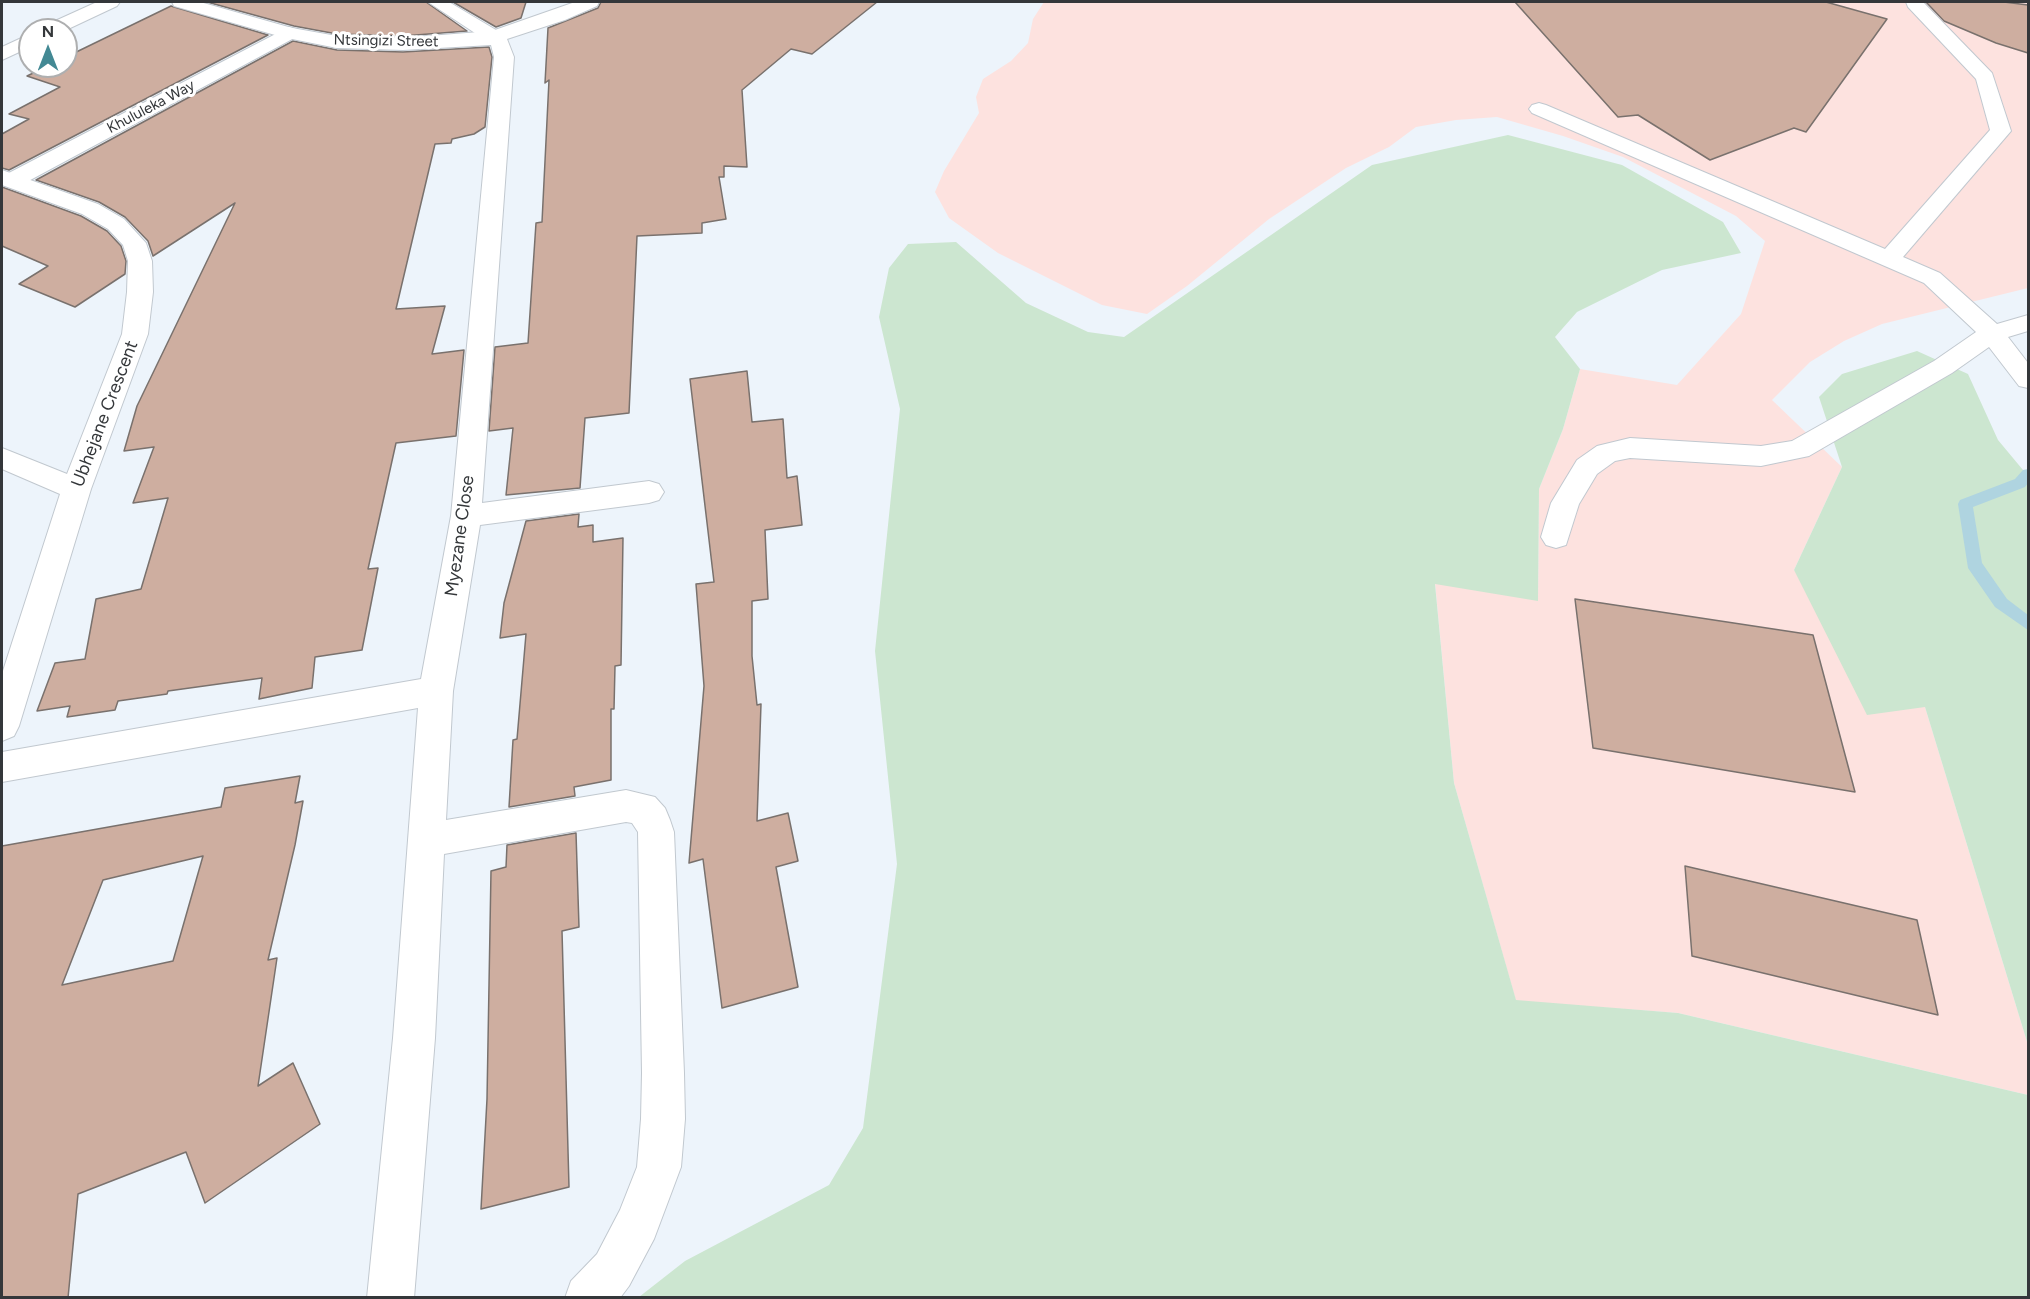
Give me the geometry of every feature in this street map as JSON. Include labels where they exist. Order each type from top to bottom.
[{"type":"street","name":"Ntsingizi Street","points":[[180,2],[289,33],[337,42],[381,44],[437,43],[494,37],[558,16],[590,2]]},
{"type":"street","name":"Myezane Close","points":[[390,1298],[414,1038],[436,691],[466,516],[504,57],[500,43],[494,37]]},
{"type":"street","name":"Ubhejane Crescent","points":[[2,726],[76,489],[135,334],[140,292],[140,261],[134,243],[117,224],[90,209],[7,179]]},
{"type":"street","points":[[2,458],[76,489]]},
{"type":"street","points":[[466,516],[649,492]]},
{"type":"street","points":[[2,767],[436,691]]},
{"type":"street","points":[[425,840],[626,806],[642,809],[652,820],[656,832],[663,1073],[663,1119],[659,1167],[638,1223],[613,1270],[588,1298]]},
{"type":"lane","points":[[77,18],[111,2]]},
{"type":"lane","points":[[437,2],[494,37]]},
{"type":"lane","points":[[1889,259],[2001,131],[1985,77],[1914,3]]},
{"type":"lane","name":"Khululeka Way","points":[[7,179],[289,33]]},
{"type":"lane","points":[[2,54],[18,46]]},
{"type":"lane","points":[[1539,109],[1932,278],[1992,333],[2028,380]]},
{"type":"lane","points":[[1556,537],[1565,503],[1587,467],[1607,453],[1630,448],[1761,456],[1799,449],[1943,367],[1992,333],[2028,323]]},
{"type":"shaded area","points":[[1044,2],[2028,2],[2028,288],[1882,324],[1844,341],[1810,362],[1772,400],[1842,467],[1794,570],[1925,707],[2028,1045],[2028,1095],[1678,1013],[1516,1001],[1454,783],[1435,583],[1538,600],[1539,489],[1563,429],[1580,369],[1677,385],[1741,314],[1765,241],[1736,216],[1623,157],[1563,136],[1497,117],[1456,120],[1416,127],[1389,147],[1346,168],[1269,219],[1187,286],[1147,314],[1102,305],[998,253],[949,218],[935,192],[944,171],[979,113],[976,97],[983,79],[1011,61],[1028,43],[1033,19]]},
{"type":"green space","points":[[1508,135],[1622,165],[1723,222],[1741,253],[1662,270],[1577,312],[1555,337],[1580,369],[1563,429],[1539,489],[1538,601],[1435,584],[1454,783],[1516,1000],[1678,1013],[2028,1095],[2028,1297],[639,1297],[685,1261],[829,1185],[863,1128],[897,864],[875,651],[900,409],[879,317],[889,268],[908,244],[956,242],[1026,303],[1088,332],[1124,337],[1372,165]]},
{"type":"green space","points":[[1917,351],[1968,374],[1998,440],[2028,476],[2028,1045],[1925,707],[1867,715],[1794,570],[1842,467],[1819,397],[1842,374]]},
{"type":"building","points":[[207,2],[426,2],[467,31],[403,36],[337,34],[294,26]]},
{"type":"building","points":[[453,2],[526,2],[521,18],[496,27]]},
{"type":"building","points":[[601,2],[877,2],[812,54],[791,49],[742,90],[747,167],[724,166],[724,177],[719,177],[726,219],[702,223],[702,233],[637,236],[629,413],[585,418],[580,488],[506,495],[513,428],[489,431],[495,347],[528,343],[536,223],[542,222],[549,80],[545,83],[548,28],[598,8]]},
{"type":"building","points":[[1515,2],[1826,2],[1887,19],[1806,132],[1794,128],[1710,160],[1638,115],[1618,117]]},
{"type":"building","points":[[1926,2],[2004,2],[2028,5],[2028,53],[1996,43],[1944,21]]},
{"type":"building","points":[[171,6],[268,35],[9,170],[2,168],[2,134],[29,119],[9,114],[60,87],[33,78],[78,78],[78,51]]},
{"type":"building","points":[[293,41],[337,50],[403,52],[489,47],[492,57],[485,127],[474,134],[452,139],[451,143],[435,144],[396,309],[445,306],[432,354],[464,350],[456,436],[396,443],[368,569],[378,568],[362,650],[315,657],[312,688],[259,699],[262,678],[168,691],[167,694],[118,701],[115,710],[67,717],[70,706],[37,711],[55,663],[85,659],[96,599],[141,589],[168,498],[133,503],[154,447],[124,451],[137,406],[235,203],[153,256],[148,241],[125,217],[99,202],[36,180]]},
{"type":"building","points":[[2,187],[81,216],[107,231],[121,246],[126,261],[125,274],[75,307],[19,284],[48,266],[2,246]]},
{"type":"building","points":[[747,371],[752,422],[783,419],[787,478],[797,476],[802,525],[765,530],[768,599],[752,601],[752,656],[757,705],[761,704],[757,821],[788,813],[798,861],[776,867],[798,987],[722,1008],[703,859],[689,863],[704,686],[696,584],[714,582],[690,379]]},
{"type":"building","points":[[579,514],[578,527],[593,525],[593,542],[623,538],[621,665],[615,666],[614,709],[611,709],[611,780],[574,787],[575,796],[509,807],[513,740],[517,739],[526,634],[500,638],[504,603],[526,521]]},
{"type":"building","points":[[1575,599],[1813,635],[1855,792],[1593,748]]},
{"type":"building","points":[[300,776],[295,803],[303,801],[268,960],[277,958],[258,1086],[293,1063],[320,1124],[205,1203],[186,1152],[78,1194],[68,1298],[2,1298],[2,846],[221,807],[225,788]],"holes":[[[203,856],[173,961],[62,985],[103,880]]]},
{"type":"building","points":[[576,833],[579,927],[562,931],[569,1187],[481,1209],[487,1099],[491,871],[506,867],[507,845]]},
{"type":"building","points":[[1685,866],[1917,920],[1938,1015],[1692,956]]},
{"type":"waterway","points":[[2028,474],[2020,483],[1965,504],[1974,564],[2001,603],[2028,624]]}]
